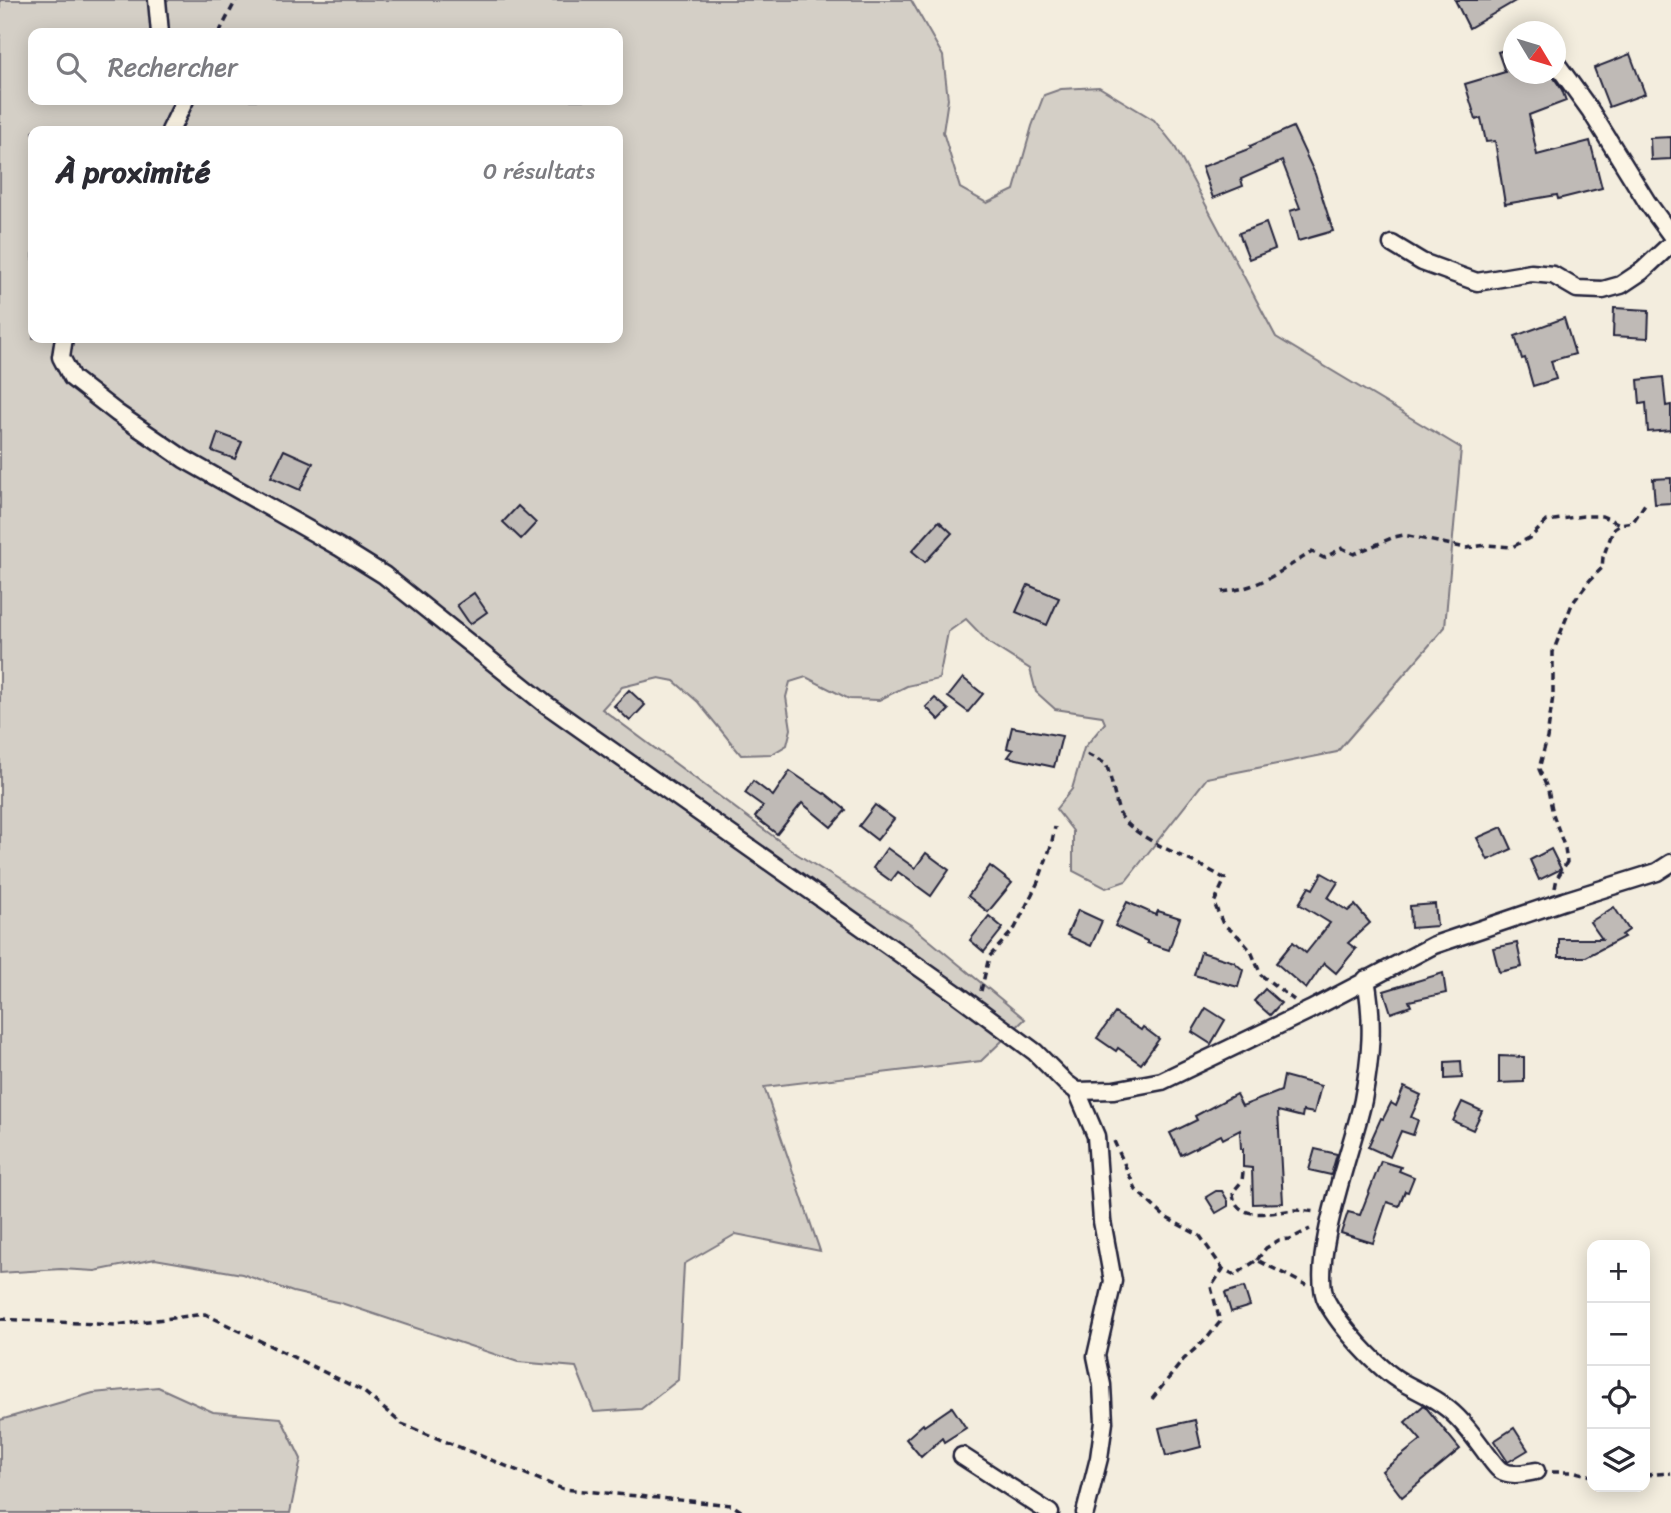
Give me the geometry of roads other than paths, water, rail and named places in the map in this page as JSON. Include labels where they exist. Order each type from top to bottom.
[{"type":"street","points":[[157,0],[160,28]]},
{"type":"street","points":[[1566,77],[1671,235]]},
{"type":"street","points":[[172,126],[183,105]]},
{"type":"street","points":[[1392,244],[1422,262],[1477,282],[1531,273],[1553,275],[1577,289],[1603,290],[1621,285],[1642,271],[1671,244]]},
{"type":"street","points":[[63,343],[61,358],[72,378],[117,413],[184,459],[384,575],[544,703],[980,1010],[1035,1052],[1077,1091],[1097,1136],[1102,1221],[1113,1281],[1096,1356],[1102,1385],[1104,1422],[1099,1458],[1085,1513]]},
{"type":"street","points":[[1077,1091],[1114,1090],[1162,1081],[1310,1010],[1434,946],[1657,872],[1671,863]]},
{"type":"street","points":[[1366,979],[1372,1033],[1363,1101],[1332,1214],[1322,1288],[1327,1302],[1343,1325],[1374,1361],[1403,1383],[1422,1391],[1447,1408],[1500,1470],[1518,1474],[1536,1471]]},
{"type":"street","points":[[962,1456],[1050,1513]]}]
